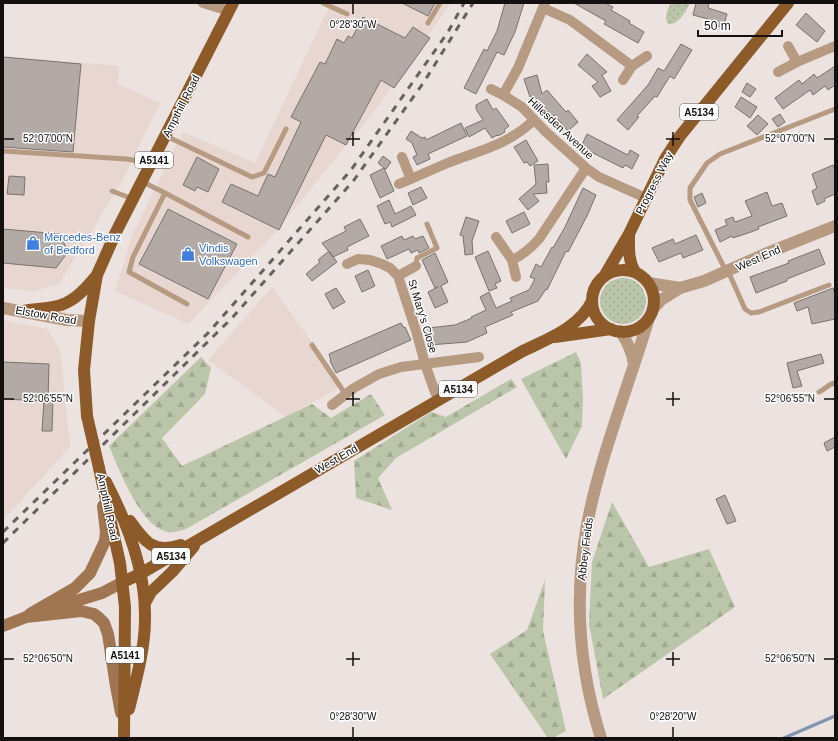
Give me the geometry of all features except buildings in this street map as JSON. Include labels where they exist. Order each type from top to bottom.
[{"type":"main road","name":"Progress Way","points":[[605,275],[629,234],[665,159],[684,130],[788,3]]},
{"type":"main road","name":"Ampthill Road","points":[[3,626],[26,617],[94,596],[123,582],[87,416],[84,370],[89,321],[97,275],[116,232],[143,182],[231,7]]},
{"type":"main road","name":"Progress Way","points":[[629,234],[629,258],[630,264],[635,272]]},
{"type":"main road","points":[[605,275],[617,270],[629,270],[645,278],[654,295],[653,309],[648,321]]},
{"type":"main road","points":[[24,311],[61,305],[74,298],[86,288],[97,275]]},
{"type":"main road","name":"A5134","points":[[592,301],[597,284],[605,275]]},
{"type":"main road","points":[[592,301],[593,308],[601,323],[616,330]]},
{"type":"main road","name":"West End","points":[[123,582],[140,574],[521,352],[551,338],[582,317],[588,310],[592,301]]},
{"type":"main road","name":"A5134","points":[[616,330],[636,330],[648,321]]},
{"type":"main road","name":"West End","points":[[551,338],[616,330]]},
{"type":"main road","name":"Ampthill Road","points":[[26,617],[75,588],[86,579],[93,568],[105,541],[106,532],[99,468]]},
{"type":"main road","points":[[99,468],[116,502],[134,548],[145,603],[146,619],[143,640],[135,686],[124,733]]},
{"type":"main road","points":[[116,502],[140,535],[147,542],[165,549],[201,538]]},
{"type":"main road","points":[[145,603],[151,592],[172,572],[201,538]]},
{"type":"main road","name":"A5141","points":[[123,582],[125,607],[124,733]]},
{"type":"main road","points":[[26,617],[81,611],[94,614],[104,623],[108,634],[124,733]]},
{"type":"street","points":[[203,3],[231,7]]},
{"type":"street","points":[[504,94],[518,68],[544,6],[570,20],[632,66]]},
{"type":"street","points":[[788,46],[797,62]]},
{"type":"street","points":[[778,72],[797,62],[835,46]]},
{"type":"street","points":[[623,80],[632,66],[647,56]]},
{"type":"street","name":"Hillesden Avenue","points":[[491,89],[504,94],[522,107],[546,132],[586,168],[599,177],[646,198]]},
{"type":"street","points":[[399,184],[450,162],[504,142],[522,132],[534,120]]},
{"type":"street","points":[[402,157],[411,179]]},
{"type":"street","points":[[512,260],[522,256],[530,250],[539,239],[586,168]]},
{"type":"street","name":"West End","points":[[653,309],[661,300],[680,288],[727,272],[772,251],[835,226]]},
{"type":"street","points":[[496,237],[512,260],[516,277]]},
{"type":"street","name":"St Mary's Close","points":[[347,264],[358,259],[370,260],[386,266],[398,276],[418,334],[425,364]]},
{"type":"street","name":"St Mary's Close","points":[[398,276],[416,266]]},
{"type":"street","name":"West End","points":[[649,283],[680,288]]},
{"type":"street","name":"Elstow Road","points":[[3,308],[67,320],[89,321]]},
{"type":"street","name":"Abbey Fields","points":[[601,738],[592,708],[581,638],[580,599],[583,557],[587,525],[594,494],[648,321]]},
{"type":"street","name":"Abbey Fields","points":[[616,330],[628,342],[632,351],[634,365]]},
{"type":"street","name":"St Mary's Close","points":[[332,406],[354,388],[379,374],[401,368],[479,357]]},
{"type":"street","points":[[425,364],[435,392],[440,400]]},
{"type":"lane","points":[[323,3],[347,14]]},
{"type":"lane","points":[[428,23],[440,3]]},
{"type":"lane","points":[[829,285],[759,312],[751,313],[745,309],[690,200],[690,188],[707,163],[720,154],[835,108]]},
{"type":"lane","points":[[166,136],[252,177],[264,173],[286,129]]},
{"type":"lane","points":[[3,151],[126,159],[152,163]]},
{"type":"lane","points":[[143,182],[248,237]]},
{"type":"lane","points":[[112,191],[134,199]]},
{"type":"lane","points":[[165,193],[133,257],[130,272],[187,304]]},
{"type":"lane","points":[[416,266],[417,258],[437,248],[427,224]]},
{"type":"lane","points":[[312,345],[346,395]]},
{"type":"lane","points":[[819,392],[835,382]]},
{"type":"shaded area","points":[[331,3],[451,3],[372,114],[271,237],[188,324],[115,291],[133,233],[183,132],[255,163]]},
{"type":"shaded area","points":[[3,56],[119,66],[118,84],[160,103],[121,183],[59,284],[35,291],[3,288]]},
{"type":"shaded area","points":[[272,287],[343,385],[286,417],[208,360]]},
{"type":"shaded area","points":[[3,320],[47,329],[60,350],[70,447],[3,520]]},
{"type":"green space","points":[[671,3],[690,3],[681,18],[671,24],[667,23],[666,15]]},
{"type":"green space","points":[[623,278],[636,282],[642,288],[646,301],[642,314],[636,320],[623,324],[610,320],[604,314],[600,301],[604,288],[610,282]]},
{"type":"green space","points":[[576,352],[581,363],[583,399],[582,426],[566,459],[521,379]]},
{"type":"green space","points":[[201,357],[211,368],[205,394],[162,438],[182,466],[312,404],[331,418],[371,394],[385,415],[186,529],[175,532],[167,532],[155,526],[138,506],[124,481],[109,446]]},
{"type":"green space","points":[[511,379],[517,387],[396,458],[378,478],[392,510],[356,498],[354,461],[431,412],[446,417]]},
{"type":"green space","points":[[612,502],[649,567],[709,549],[735,607],[603,699],[589,624],[592,562]]},
{"type":"green space","points":[[545,580],[543,631],[566,731],[553,738],[548,738],[490,654],[527,630]]},
{"type":"waterway","points":[[784,738],[835,716]]},
{"type":"railway","points":[[3,532],[209,332],[351,170],[448,32],[464,3]]},
{"type":"railway","points":[[3,543],[232,318],[354,180],[424,82],[473,3]]},
{"type":"place","name":"Mercedes-Benz of Bedford","points":[[33,243]]},
{"type":"place","name":"Vindis Volkswagen","points":[[188,254]]}]
